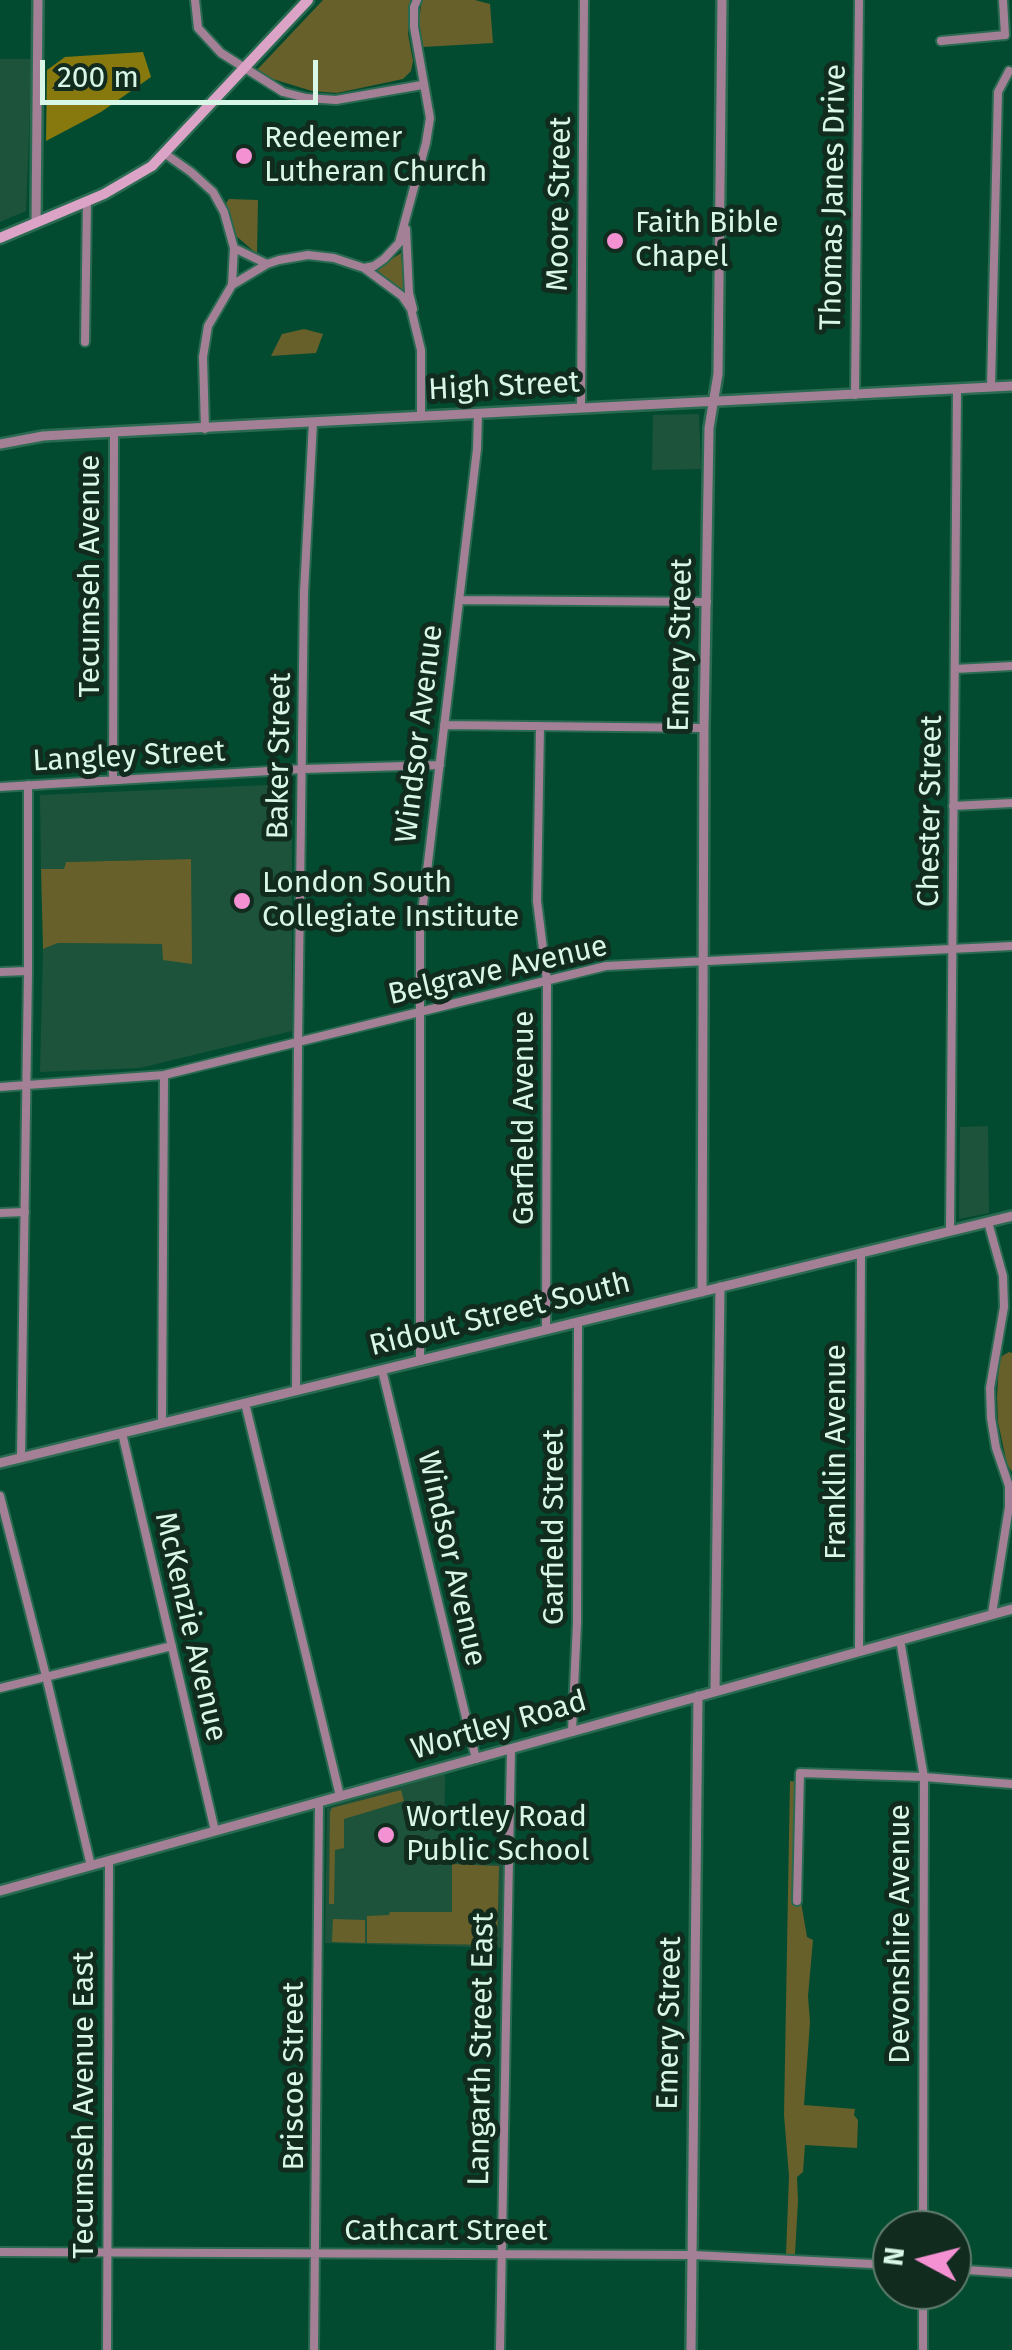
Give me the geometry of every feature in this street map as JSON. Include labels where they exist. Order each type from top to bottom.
[{"type":"main road","points":[[0,238],[87,201],[152,166],[308,0]]},
{"type":"street","points":[[36,223],[38,0]]},
{"type":"street","points":[[195,0],[198,28],[221,54],[282,92],[336,100],[422,85]]},
{"type":"street","points":[[364,268],[374,266],[399,243],[426,143],[430,118],[414,27],[417,0]]},
{"type":"street","name":"Moore Street","points":[[581,408],[584,0]]},
{"type":"street","name":"Emery Street","points":[[702,1292],[704,728],[709,428],[718,374],[722,0]]},
{"type":"street","name":"Thomas Janes Drive","points":[[855,394],[859,0]]},
{"type":"street","points":[[941,41],[1005,35],[1003,0]]},
{"type":"street","points":[[991,387],[998,92],[1009,71]]},
{"type":"street","points":[[164,153],[213,192],[224,212],[234,248],[232,285],[208,326],[203,357],[205,429]]},
{"type":"street","points":[[85,342],[87,201]]},
{"type":"street","points":[[406,223],[409,292],[421,350],[421,416]]},
{"type":"street","points":[[234,248],[266,264]]},
{"type":"street","points":[[232,285],[279,260],[308,255],[334,258],[364,268],[402,296],[417,328]]},
{"type":"street","name":"High Street","points":[[0,444],[40,436],[1012,386]]},
{"type":"street","name":"Chester Street","points":[[950,1231],[957,390]]},
{"type":"street","name":"Windsor Avenue","points":[[420,1360],[420,930],[477,450],[478,413]]},
{"type":"street","name":"Baker Street","points":[[296,1391],[304,592],[312,422]]},
{"type":"street","name":"Tecumseh Avenue","points":[[114,432],[114,780]]},
{"type":"street","points":[[458,600],[706,602]]},
{"type":"street","points":[[955,669],[1012,666]]},
{"type":"street","points":[[444,725],[704,728]]},
{"type":"street","name":"Garfield Avenue","points":[[540,727],[537,901],[548,981],[546,1330]]},
{"type":"street","name":"Langley Street","points":[[0,787],[440,765]]},
{"type":"street","points":[[21,1458],[28,785]]},
{"type":"street","points":[[954,806],[1012,803]]},
{"type":"street","name":"Belgrave Avenue","points":[[0,1087],[164,1074],[606,966],[1012,946]]},
{"type":"street","points":[[0,972],[28,971]]},
{"type":"street","points":[[162,1424],[164,1074]]},
{"type":"street","points":[[0,1213],[25,1212]]},
{"type":"street","name":"Ridout Street South","points":[[0,1463],[1012,1216]]},
{"type":"street","points":[[988,1222],[1003,1276],[1004,1307],[990,1388],[991,1418],[996,1448],[1010,1486],[992,1614]]},
{"type":"street","name":"Franklin Avenue","points":[[858,1652],[861,1253]]},
{"type":"street","points":[[716,1691],[720,1287]]},
{"type":"street","name":"Garfield Street","points":[[572,1732],[577,1623],[578,1322]]},
{"type":"street","points":[[998,1344],[1012,1346]]},
{"type":"street","name":"Windsor Avenue","points":[[382,1370],[476,1758]]},
{"type":"street","points":[[245,1403],[340,1796]]},
{"type":"street","name":"McKenzie Avenue","points":[[122,1433],[215,1831]]},
{"type":"street","points":[[0,1496],[90,1866]]},
{"type":"street","name":"Wortley Road","points":[[0,1891],[1012,1609]]},
{"type":"street","name":"Devonshire Avenue","points":[[900,1640],[924,1777],[923,2210]]},
{"type":"street","points":[[0,1688],[172,1646]]},
{"type":"street","name":"Emery Street","points":[[691,2350],[698,1696]]},
{"type":"street","name":"Langarth Street East","points":[[500,2350],[511,1749]]},
{"type":"street","points":[[797,1902],[800,1773],[1012,1784]]},
{"type":"street","name":"Briscoe Street","points":[[314,2350],[319,1802]]},
{"type":"street","name":"Tecumseh Avenue East","points":[[106,2350],[109,1861]]},
{"type":"street","name":"Cathcart Street","points":[[0,2252],[693,2255],[872,2265]]},
{"type":"street","points":[[972,2270],[1012,2273]]},
{"type":"street","points":[[923,2310],[923,2350]]},
{"type":"shaded area","points":[[323,0],[411,0],[411,71],[403,79],[337,93],[312,91],[256,71]]},
{"type":"shaded area","points":[[422,0],[475,0],[490,4],[493,43],[423,47],[419,20]]},
{"type":"shaded area","points":[[143,52],[151,77],[101,112],[46,141],[47,70],[65,57]]},
{"type":"shaded area","points":[[0,59],[32,59],[26,211],[0,222]]},
{"type":"shaded area","points":[[229,199],[258,200],[257,254],[235,235],[226,203]]},
{"type":"shaded area","points":[[401,253],[405,292],[404,294],[376,269]]},
{"type":"shaded area","points":[[304,329],[323,334],[316,353],[271,356],[282,334]]},
{"type":"shaded area","points":[[699,414],[701,469],[652,470],[653,415]]},
{"type":"shaded area","name":"London South Collegiate Institute","points":[[292,784],[292,1031],[140,1068],[40,1072],[43,949],[58,943],[163,944],[191,859],[66,862],[65,869],[41,869],[40,795]]},
{"type":"shaded area","points":[[191,859],[192,964],[163,960],[162,944],[58,943],[43,949],[41,869],[64,869],[66,862]]},
{"type":"shaded area","points":[[988,1126],[989,1213],[959,1219],[960,1127]]},
{"type":"shaded area","points":[[1009,1352],[1012,1472],[998,1422],[997,1396],[999,1363]]},
{"type":"shaded area","name":"Wortley Road Public School","points":[[445,1774],[444,1861],[505,1864],[503,1948],[325,1943],[327,1808]]},
{"type":"shaded area","points":[[790,1781],[805,1783],[801,1902],[807,1937],[813,1940],[804,2105],[855,2109],[858,2120],[857,2148],[805,2145],[803,2172],[797,2177],[795,2254],[786,2254],[789,2176],[784,2115]]},
{"type":"shaded area","points":[[401,1790],[404,1801],[344,1819],[344,1848],[335,1850],[334,1904],[329,1904],[332,1808]]},
{"type":"shaded area","points":[[452,1864],[499,1866],[497,1945],[367,1943],[367,1916],[452,1912]]},
{"type":"shaded area","points":[[333,1919],[365,1920],[365,1943],[332,1942]]},
{"type":"place","name":"Redeemer Lutheran Church","points":[[244,156]]},
{"type":"place","name":"Faith Bible Chapel","points":[[615,241]]},
{"type":"place","name":"London South Collegiate Institute","points":[[242,901]]},
{"type":"place","name":"Wortley Road Public School","points":[[386,1835]]}]
